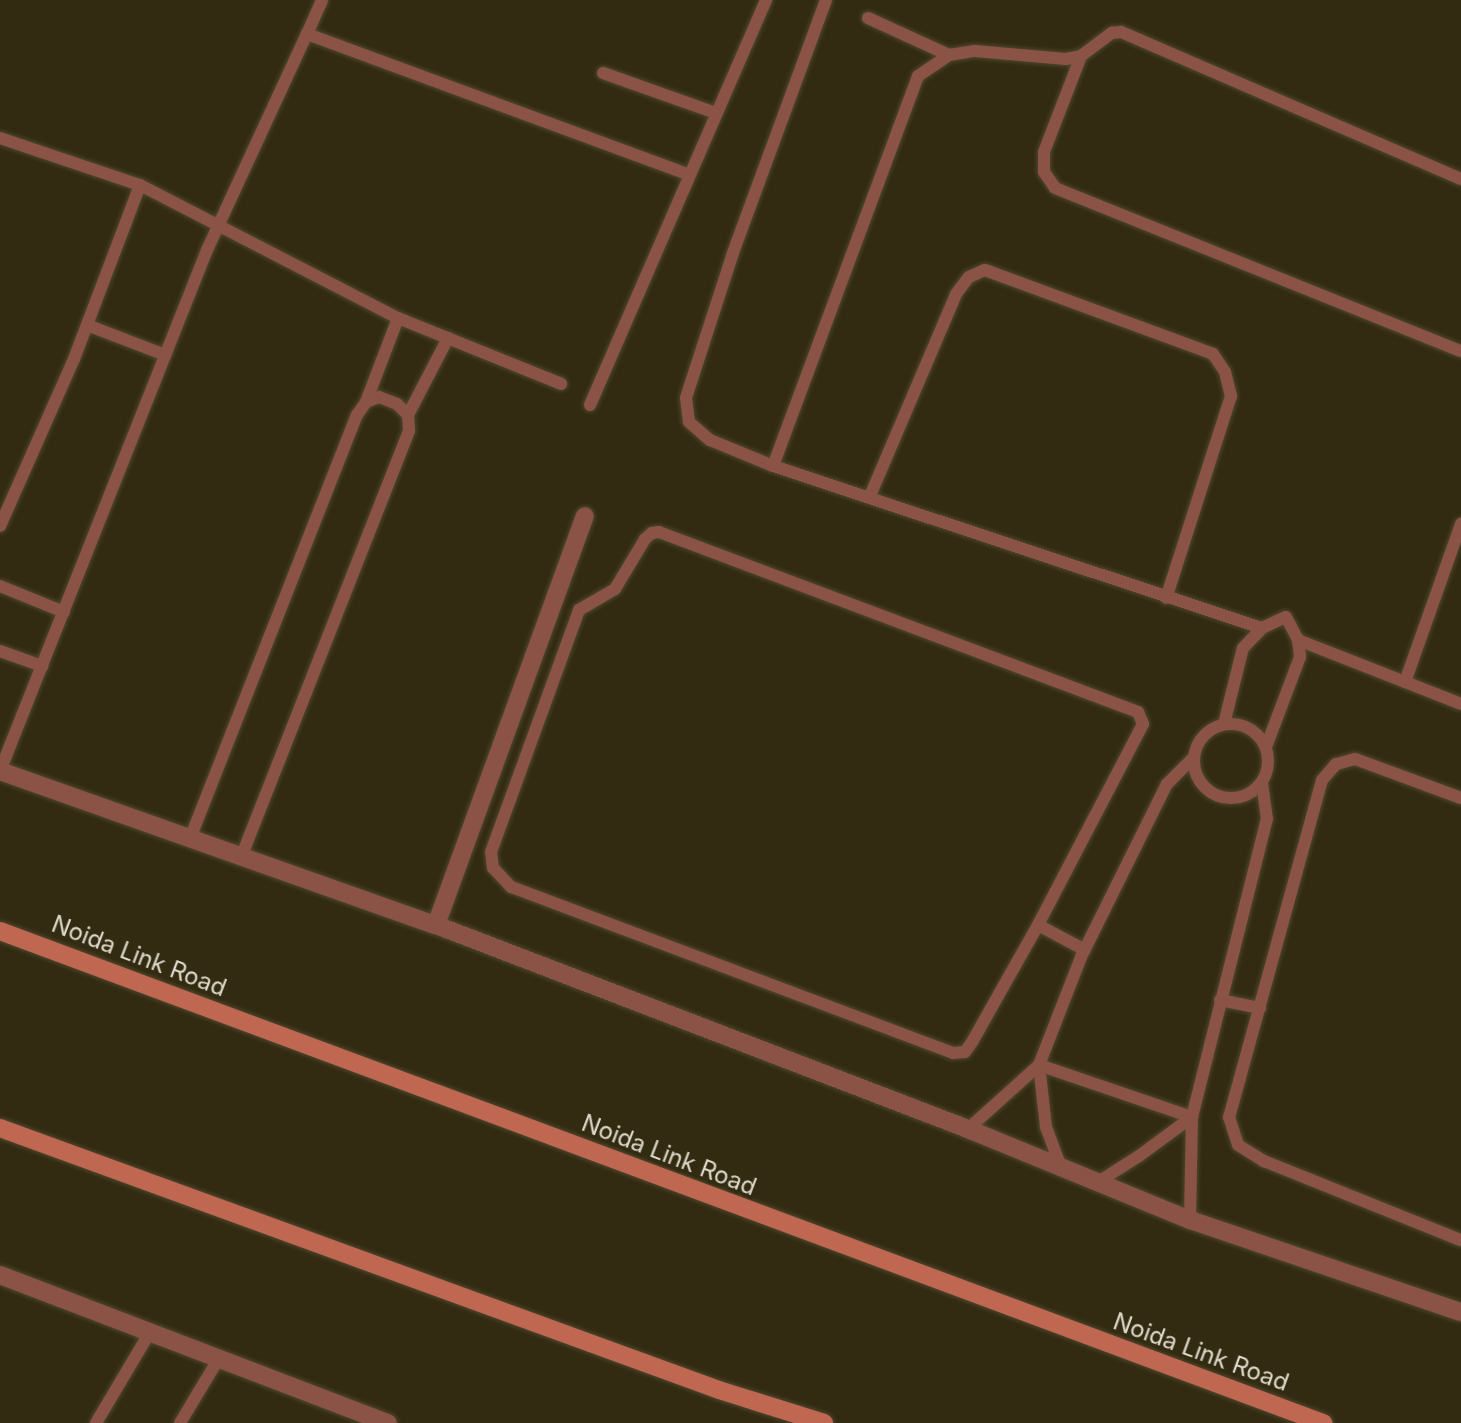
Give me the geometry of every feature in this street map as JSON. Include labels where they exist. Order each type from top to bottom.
[{"type":"main road","name":"Noida Link Road","points":[[0,930],[1323,1423]]},
{"type":"main road","points":[[0,1128],[719,1390],[824,1423]]},
{"type":"street","points":[[436,925],[585,516]]},
{"type":"street","points":[[0,771],[191,836],[436,925],[968,1129],[1190,1220],[1461,1312]]},
{"type":"street","points":[[0,1275],[219,1358],[354,1417],[388,1423]]},
{"type":"lane","points":[[0,771],[165,355],[220,224],[322,0]]},
{"type":"lane","points":[[590,405],[688,174],[766,0]]},
{"type":"lane","points":[[826,0],[733,253],[686,398],[689,422],[710,440],[773,466],[1262,628]]},
{"type":"lane","points":[[869,18],[949,55]]},
{"type":"lane","points":[[773,466],[918,76],[949,55],[975,51],[1066,59],[1081,57],[1112,33],[1121,32],[1461,179]]},
{"type":"lane","points":[[307,34],[688,174]]},
{"type":"lane","points":[[1081,57],[1044,152],[1044,172],[1055,188],[1461,351]]},
{"type":"lane","points":[[603,74],[716,113]]},
{"type":"lane","points":[[0,138],[140,185],[398,318],[561,384]]},
{"type":"lane","points":[[0,526],[87,325],[140,185]]},
{"type":"lane","points":[[870,496],[956,294],[970,277],[985,270],[1213,354],[1225,372],[1231,396],[1167,598]]},
{"type":"lane","points":[[191,836],[398,318]]},
{"type":"lane","points":[[87,325],[165,355]]},
{"type":"lane","points":[[242,855],[402,453],[409,431],[408,415],[448,338]]},
{"type":"lane","points":[[366,402],[379,397],[397,404],[408,415]]},
{"type":"lane","points":[[1405,682],[1461,524]]},
{"type":"lane","points":[[659,532],[1138,712],[1143,724],[1038,925],[972,1042],[965,1052],[953,1053],[511,887],[493,868],[491,852],[579,610],[615,589],[645,539],[652,533],[659,532]]},
{"type":"lane","points":[[0,586],[64,612]]},
{"type":"lane","points":[[1190,1220],[1192,1117],[1267,819],[1262,782],[1268,759],[1266,747],[1300,657],[1298,640],[1286,617],[1262,628],[1243,648],[1224,724]]},
{"type":"lane","points":[[1298,640],[1461,704]]},
{"type":"lane","points":[[0,651],[42,666]]},
{"type":"lane","points":[[968,1129],[1039,1065],[1085,950],[1167,784],[1194,757],[1205,736],[1224,724],[1249,729],[1266,747]]},
{"type":"lane","points":[[1194,757],[1200,780],[1218,796],[1243,796],[1262,782]]},
{"type":"lane","points":[[1461,797],[1355,759],[1336,764],[1322,780],[1229,1116],[1238,1145],[1264,1161],[1461,1240]]},
{"type":"lane","points":[[1038,925],[1085,950]]},
{"type":"lane","points":[[1220,1000],[1261,1008]]},
{"type":"lane","points":[[1039,1065],[1192,1117]]},
{"type":"lane","points":[[1039,1065],[1046,1127],[1061,1167]]},
{"type":"lane","points":[[1098,1182],[1192,1117]]},
{"type":"lane","points":[[96,1423],[150,1332]]},
{"type":"lane","points":[[180,1423],[219,1358]]}]
